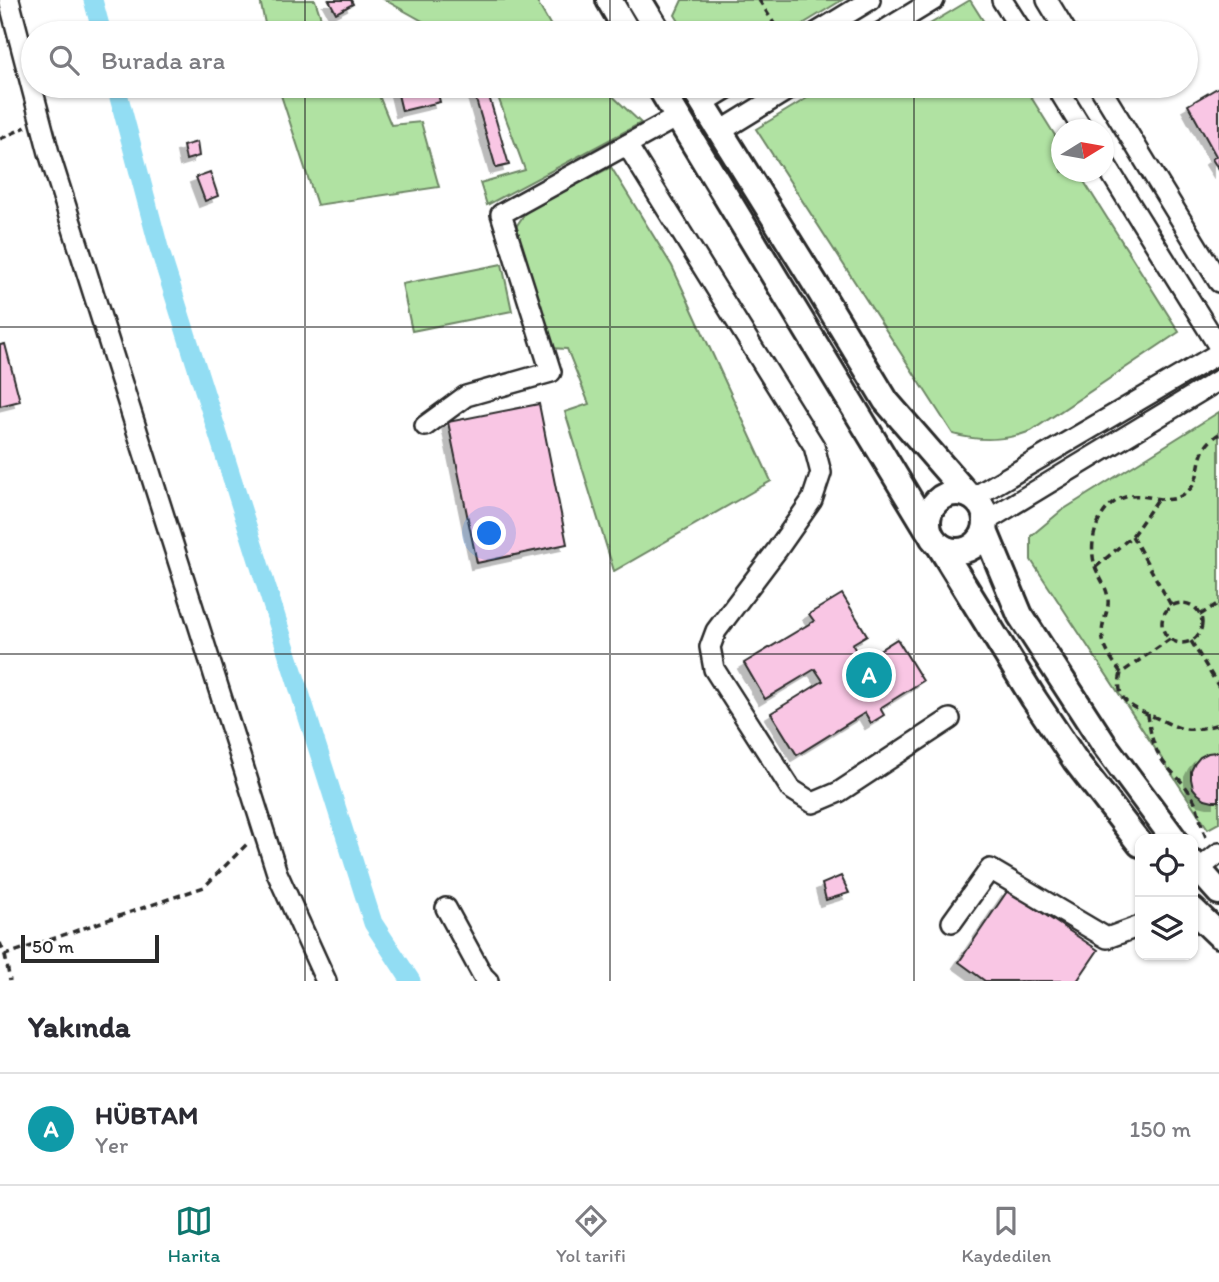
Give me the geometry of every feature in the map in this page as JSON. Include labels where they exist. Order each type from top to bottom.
[{"type":"street","points":[[9,0],[21,46]]},
{"type":"street","points":[[609,0],[621,21]]},
{"type":"street","points":[[639,0],[652,21]]},
{"type":"street","points":[[836,21],[870,0]]},
{"type":"street","points":[[900,21],[934,0]]},
{"type":"street","points":[[1002,0],[1015,21]]},
{"type":"street","points":[[1047,0],[1060,21]]},
{"type":"street","points":[[34,98],[49,153],[277,873],[326,981]]},
{"type":"street","points":[[666,98],[1040,709],[1075,760],[1135,838]]},
{"type":"street","points":[[700,98],[886,401],[981,504],[985,512],[986,526],[1020,615],[1105,746],[1170,834]]},
{"type":"street","points":[[721,131],[775,98]]},
{"type":"street","points":[[1063,98],[1076,119]]},
{"type":"street","points":[[1106,98],[1219,282]]},
{"type":"street","points":[[425,426],[466,396],[551,372],[501,214],[677,117]]},
{"type":"street","points":[[627,145],[814,446],[821,473],[812,500],[716,631],[710,647],[714,669],[791,789],[813,803],[839,792],[950,719]]},
{"type":"street","points":[[1114,178],[1219,347]]},
{"type":"street","points":[[1219,353],[970,495],[957,492],[940,497],[933,504],[927,521],[934,538],[947,550],[956,552],[974,546],[981,539],[986,526],[1219,380]]},
{"type":"street","points":[[1207,860],[1219,892]]},
{"type":"street","points":[[952,922],[990,869],[1107,938],[1135,928]]},
{"type":"street","points":[[446,908],[488,981]]},
{"type":"street","points":[[1198,915],[1219,935]]},
{"type":"path","points":[[759,0],[772,21]]},
{"type":"path","points":[[0,139],[40,120]]},
{"type":"path","points":[[1219,434],[1208,442],[1203,450],[1197,478],[1187,492],[1172,500],[1131,496],[1122,498],[1106,509],[1094,538],[1093,551],[1108,600],[1103,644],[1121,673],[1119,687],[1125,700],[1135,709],[1185,729],[1219,724]]},
{"type":"path","points":[[1096,567],[1132,536],[1158,499]]},
{"type":"path","points":[[1132,536],[1172,607]]},
{"type":"path","points":[[1182,603],[1189,604],[1200,615],[1200,633],[1191,641],[1176,642],[1165,633],[1163,620],[1165,613],[1172,607],[1182,603]]},
{"type":"path","points":[[1200,615],[1219,603]]},
{"type":"path","points":[[1121,673],[1170,639]]},
{"type":"path","points":[[1191,641],[1219,687]]},
{"type":"path","points":[[1148,715],[1157,752],[1188,789],[1201,818],[1207,860]]},
{"type":"path","points":[[5,956],[204,887],[263,828]]},
{"type":"path","points":[[0,943],[10,981]]},
{"type":"green space","points":[[260,0],[315,0],[322,21],[264,21]]},
{"type":"green space","points":[[385,0],[536,0],[548,21],[423,21]]},
{"type":"green space","points":[[682,0],[842,0],[808,21],[679,21],[675,15]]},
{"type":"green space","points":[[970,0],[983,21],[935,21]]},
{"type":"green space","points":[[282,98],[380,98],[391,125],[421,122],[439,187],[317,205]]},
{"type":"green space","points":[[498,98],[615,98],[641,123],[487,205],[480,183],[525,170]]},
{"type":"green space","points":[[807,98],[1032,98],[1051,129],[1051,182],[1084,182],[1179,332],[1031,431],[993,439],[953,434],[756,129]]},
{"type":"green space","points":[[611,167],[672,266],[771,481],[614,571],[565,412],[589,404],[567,349],[550,348],[512,233],[527,210]]},
{"type":"green space","points":[[502,264],[512,311],[412,331],[402,284]]},
{"type":"green space","points":[[1219,412],[1219,823],[1208,829],[1031,560],[1031,536],[1061,511]]},
{"type":"building","points":[[329,0],[351,0],[353,4],[336,13]]},
{"type":"building","points":[[1219,87],[1219,170],[1212,159],[1216,156],[1188,105]]},
{"type":"building","points":[[399,98],[439,98],[440,102],[402,111]]},
{"type":"building","points":[[476,98],[489,98],[509,165],[496,168]]},
{"type":"building","points":[[197,142],[199,156],[186,160],[183,146]]},
{"type":"building","points":[[210,172],[218,196],[205,201],[196,177]]},
{"type":"building","points":[[5,344],[20,401],[0,406],[0,345]]},
{"type":"building","points":[[539,404],[567,544],[477,563],[448,422]]},
{"type":"building","points":[[842,594],[867,635],[852,644],[862,661],[897,639],[923,681],[880,708],[884,715],[871,723],[865,713],[797,755],[771,713],[823,681],[815,669],[765,699],[744,663],[814,621],[809,614]]},
{"type":"building","points":[[1219,752],[1219,801],[1213,801],[1205,799],[1193,788],[1191,771],[1200,757]]},
{"type":"building","points":[[841,876],[849,893],[826,900],[822,884]]},
{"type":"building","points":[[1008,890],[1098,950],[1077,981],[985,981],[959,962]]},
{"type":"waterway","points":[[93,0],[99,21]]},
{"type":"waterway","points":[[119,98],[159,248],[373,923],[411,981]]},
{"type":"place","name":"HÜBTAM","points":[[869,675]]}]
